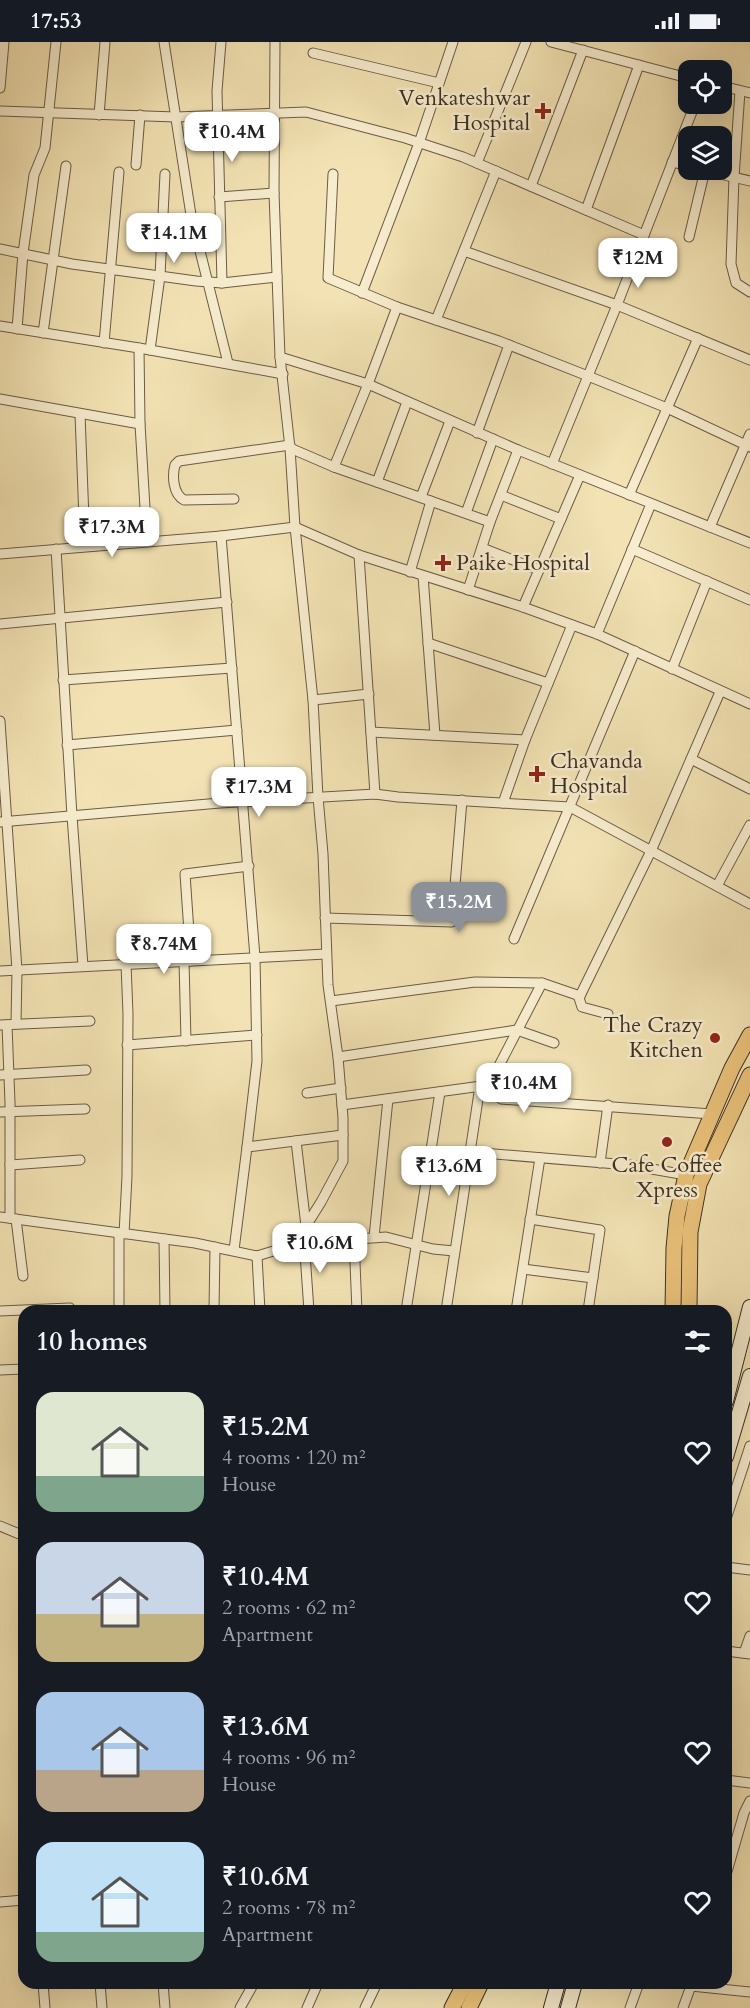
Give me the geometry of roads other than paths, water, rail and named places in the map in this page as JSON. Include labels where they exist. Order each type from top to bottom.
[{"type":"main road","points":[[673,1305],[677,1216],[686,1175],[732,1068],[750,1035]]},
{"type":"main road","points":[[689,1305],[690,1232],[699,1184],[750,1075]]},
{"type":"main road","points":[[453,2008],[462,1989]]},
{"type":"main road","points":[[469,2008],[478,1989]]},
{"type":"street","points":[[0,88],[4,42]]},
{"type":"street","points":[[17,329],[23,254],[34,175],[45,148],[56,42]]},
{"type":"street","points":[[99,115],[105,42]]},
{"type":"street","points":[[164,42],[191,215],[228,363]]},
{"type":"street","points":[[220,42],[217,116],[222,283]]},
{"type":"street","points":[[9,1218],[164,1239],[257,1256],[280,1249],[306,1226],[343,1161],[341,1088],[327,954],[313,700],[280,357],[274,193],[275,42]]},
{"type":"street","points":[[362,293],[419,143],[453,42]]},
{"type":"street","points":[[477,163],[526,42]]},
{"type":"street","points":[[551,42],[678,75]]},
{"type":"street","points":[[531,186],[587,52],[595,42]]},
{"type":"street","points":[[313,53],[439,83]]},
{"type":"street","points":[[586,210],[639,65]]},
{"type":"street","points":[[732,89],[750,93]]},
{"type":"street","points":[[740,91],[731,264],[736,283],[750,292]]},
{"type":"street","points":[[0,111],[176,117],[306,111],[419,143],[477,163],[644,235]]},
{"type":"street","points":[[552,464],[691,114]]},
{"type":"street","points":[[136,165],[140,115]]},
{"type":"street","points":[[672,162],[678,164]]},
{"type":"street","points":[[43,333],[66,166]]},
{"type":"street","points":[[436,321],[496,171]]},
{"type":"street","points":[[104,343],[119,172]]},
{"type":"street","points":[[150,350],[160,276],[165,174]]},
{"type":"street","points":[[333,174],[328,278],[396,307],[509,345],[588,376],[667,408],[748,446]]},
{"type":"street","points":[[734,177],[750,181]]},
{"type":"street","points":[[689,237],[702,180]]},
{"type":"street","points":[[219,197],[274,193]]},
{"type":"street","points":[[0,249],[110,269],[208,282],[222,283],[277,277]]},
{"type":"street","points":[[464,251],[617,305],[750,360]]},
{"type":"street","points":[[334,467],[396,307]]},
{"type":"street","points":[[0,326],[283,374]]},
{"type":"street","points":[[629,495],[698,338]]},
{"type":"street","points":[[477,433],[509,345]]},
{"type":"street","points":[[139,348],[140,424],[147,541]]},
{"type":"street","points":[[280,357],[368,384],[477,433],[750,543]]},
{"type":"street","points":[[0,399],[140,424]]},
{"type":"street","points":[[377,482],[406,402]]},
{"type":"street","points":[[80,414],[85,546]]},
{"type":"street","points":[[421,497],[450,421]]},
{"type":"street","points":[[710,527],[748,446],[750,434]]},
{"type":"street","points":[[466,513],[493,439]]},
{"type":"street","points":[[234,499],[184,500],[179,498],[175,489],[175,465],[179,461],[290,446],[334,467],[490,522]]},
{"type":"street","points":[[468,590],[490,522],[518,450]]},
{"type":"street","points":[[523,607],[580,475]]},
{"type":"street","points":[[501,495],[561,519]]},
{"type":"street","points":[[410,572],[431,501]]},
{"type":"street","points":[[597,634],[651,504]]},
{"type":"street","points":[[0,554],[221,536],[295,527],[359,555],[523,607],[597,634],[720,692],[749,703]]},
{"type":"street","points":[[221,536],[249,867],[257,1035],[257,1061],[234,1250]]},
{"type":"street","points":[[482,548],[539,570]]},
{"type":"street","points":[[56,549],[83,966]]},
{"type":"street","points":[[632,549],[750,600]]},
{"type":"street","points":[[359,555],[375,794]]},
{"type":"street","points":[[423,576],[435,735]]},
{"type":"street","points":[[672,669],[706,581]]},
{"type":"street","points":[[0,624],[227,602]]},
{"type":"street","points":[[502,803],[572,625]]},
{"type":"street","points":[[428,643],[548,683]]},
{"type":"street","points":[[514,939],[635,651]]},
{"type":"street","points":[[63,680],[232,668]]},
{"type":"street","points":[[608,1014],[582,1007],[580,996],[651,851],[720,692]]},
{"type":"street","points":[[313,700],[369,694]]},
{"type":"street","points":[[0,721],[3,821],[16,970],[4,1074],[10,1166],[9,1218],[23,1276]]},
{"type":"street","points":[[67,745],[237,730]]},
{"type":"street","points":[[371,732],[525,740]]},
{"type":"street","points":[[691,759],[750,789]]},
{"type":"street","points":[[3,821],[244,801],[375,794],[570,807],[750,904]]},
{"type":"street","points":[[325,918],[452,922],[462,800]]},
{"type":"street","points":[[717,886],[750,825]]},
{"type":"street","points":[[186,1041],[188,961],[185,874],[249,867]]},
{"type":"street","points":[[0,897],[11,896]]},
{"type":"street","points":[[0,971],[327,954]]},
{"type":"street","points":[[118,1305],[127,1176],[126,963]]},
{"type":"street","points":[[331,1001],[475,982],[542,982],[580,996]]},
{"type":"street","points":[[447,1305],[470,1152],[484,1085],[518,1030],[542,982]]},
{"type":"street","points":[[8,1025],[90,1021]]},
{"type":"street","points":[[338,1057],[518,1030],[554,1043]]},
{"type":"street","points":[[127,1045],[257,1035]]},
{"type":"street","points":[[4,1074],[86,1070]]},
{"type":"street","points":[[342,1105],[484,1085],[501,1099],[712,1114]]},
{"type":"street","points":[[307,1093],[341,1088]]},
{"type":"street","points":[[407,1305],[440,1092]]},
{"type":"street","points":[[374,1237],[388,1099]]},
{"type":"street","points":[[600,1163],[608,1105]]},
{"type":"street","points":[[5,1112],[85,1109]]},
{"type":"street","points":[[247,1147],[343,1135]]},
{"type":"street","points":[[296,1141],[306,1226]]},
{"type":"street","points":[[470,1152],[629,1165],[686,1175]]},
{"type":"street","points":[[517,1305],[540,1158]]},
{"type":"street","points":[[10,1166],[80,1160]]},
{"type":"street","points":[[531,1219],[600,1230],[589,1305]]},
{"type":"street","points":[[291,1239],[386,1237],[454,1251]]},
{"type":"street","points":[[164,1239],[165,1305]]},
{"type":"street","points":[[304,1239],[309,1305]]},
{"type":"street","points":[[354,1239],[357,1305]]},
{"type":"street","points":[[214,1305],[215,1247]]},
{"type":"street","points":[[257,1256],[260,1305]]},
{"type":"street","points":[[523,1269],[593,1278]]},
{"type":"street","points":[[732,1378],[750,1307]]},
{"type":"street","points":[[0,1311],[18,1310]]},
{"type":"street","points":[[0,1370],[18,1369]]},
{"type":"street","points":[[732,1437],[750,1376]]},
{"type":"street","points":[[732,1503],[748,1462],[750,1446]]},
{"type":"street","points":[[732,1458],[748,1462]]},
{"type":"street","points":[[0,1526],[18,1534]]},
{"type":"street","points":[[732,1568],[750,1570]]},
{"type":"street","points":[[732,1652],[747,1654],[750,1636]]},
{"type":"street","points":[[732,1781],[750,1784]]},
{"type":"street","points":[[732,1854],[744,1813],[750,1801]]},
{"type":"street","points":[[0,1902],[18,1900]]},
{"type":"street","points":[[43,1989],[45,2008]]},
{"type":"street","points":[[100,1989],[102,2008]]},
{"type":"street","points":[[163,1989],[165,2008]]},
{"type":"street","points":[[240,2008],[251,1989]]},
{"type":"street","points":[[308,2008],[316,1989]]},
{"type":"street","points":[[365,2008],[373,1989]]},
{"type":"street","points":[[551,2008],[556,1989]]},
{"type":"street","points":[[568,2008],[573,1989]]},
{"type":"street","points":[[630,2008],[637,1989]]},
{"type":"street","points":[[683,2008],[690,1989]]},
{"type":"street","points":[[725,1989],[750,1992]]},
{"type":"place","name":"Venkateshwar Hospital","points":[[543,111]]},
{"type":"place","name":"Paike Hospital","points":[[443,563]]},
{"type":"place","name":"Chavanda Hospital","points":[[537,774]]},
{"type":"place","name":"The Crazy Kitchen","points":[[715,1038]]},
{"type":"place","name":"Cafe Coffee Xpress","points":[[667,1142]]}]
